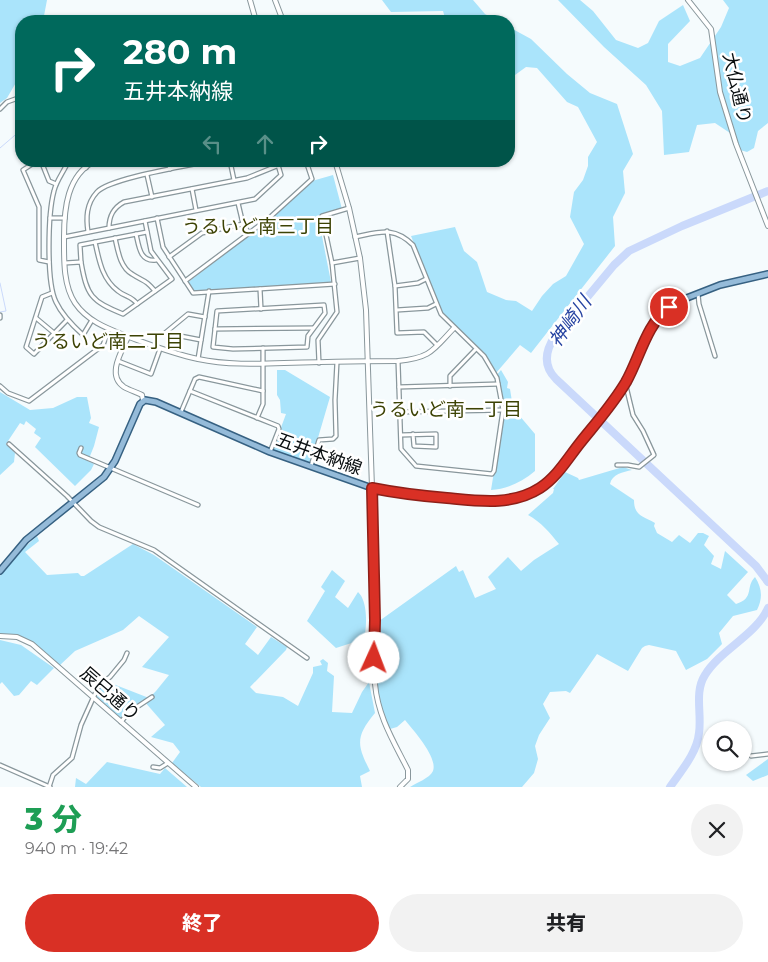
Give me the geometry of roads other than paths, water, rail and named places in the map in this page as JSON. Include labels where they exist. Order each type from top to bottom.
[{"type":"main road","name":"五井本納線","points":[[143,400],[156,402],[270,452],[372,488],[407,495],[483,501],[518,498],[537,490],[549,480],[597,422],[625,382],[652,326],[660,315],[679,301],[733,281],[768,274]]},
{"type":"main road","points":[[0,571],[26,540],[98,483],[111,468],[137,408],[143,400]]},
{"type":"street","points":[[250,0],[254,15]]},
{"type":"street","points":[[275,0],[281,15]]},
{"type":"street","name":"大仏通り","points":[[688,0],[711,29],[720,92],[736,144],[768,226]]},
{"type":"street","points":[[0,109],[4,104],[15,99]]},
{"type":"street","points":[[27,167],[23,170],[39,207],[39,260],[49,262]]},
{"type":"street","points":[[43,167],[49,181],[56,184]]},
{"type":"street","points":[[65,167],[56,184],[52,199],[49,262],[52,294],[67,320],[83,335],[92,320]]},
{"type":"street","points":[[88,232],[87,211],[97,192],[106,185],[180,167]]},
{"type":"street","points":[[231,167],[234,180]]},
{"type":"street","points":[[109,228],[110,215],[118,205],[124,202],[246,178],[273,167]]},
{"type":"street","points":[[64,238],[255,199],[281,175],[279,167]]},
{"type":"street","points":[[185,281],[268,219],[312,179],[308,167]]},
{"type":"street","points":[[337,167],[350,208],[360,258],[366,310],[376,693],[384,725],[408,770],[408,779],[400,787]]},
{"type":"street","points":[[86,168],[79,174],[70,188],[64,218],[66,282],[71,297],[80,310],[92,320],[109,329],[160,349],[198,359],[235,364],[263,364],[398,361],[424,357],[454,328]]},
{"type":"street","points":[[148,175],[152,197]]},
{"type":"street","points":[[192,189],[196,210]]},
{"type":"street","points":[[238,203],[243,224],[249,232]]},
{"type":"street","points":[[319,362],[318,340],[337,312],[332,263],[322,216],[350,208]]},
{"type":"street","points":[[50,218],[64,218]]},
{"type":"street","points":[[157,218],[163,248],[193,293],[335,284]]},
{"type":"street","points":[[145,220],[151,251],[172,279],[123,314],[102,306],[92,296],[85,284],[80,245],[147,232]]},
{"type":"street","points":[[169,257],[202,233],[243,224]]},
{"type":"street","points":[[355,236],[387,231],[405,236],[413,245],[441,314],[484,356],[497,378],[503,410],[492,474],[416,466],[402,450],[398,361]]},
{"type":"street","points":[[387,231],[395,286],[398,334],[424,332],[437,345]]},
{"type":"street","points":[[136,234],[143,258],[150,261],[156,260]]},
{"type":"street","points":[[115,238],[120,260],[125,267],[131,274],[147,281],[155,291]]},
{"type":"street","points":[[94,242],[101,269],[108,280],[118,291],[134,298],[137,304]]},
{"type":"street","points":[[332,263],[360,258]]},
{"type":"street","points":[[65,263],[81,262]]},
{"type":"street","points":[[395,286],[418,283],[426,279]]},
{"type":"street","points":[[260,289],[261,309]]},
{"type":"street","points":[[198,359],[209,292]]},
{"type":"street","points":[[52,294],[42,297],[26,347],[34,354],[67,320]]},
{"type":"street","points":[[698,294],[699,304],[715,356]]},
{"type":"street","points":[[397,310],[428,308],[436,304]]},
{"type":"street","points":[[324,305],[325,313],[313,328],[308,336],[307,347],[233,349],[213,347],[217,311],[324,305]]},
{"type":"street","points":[[201,340],[165,333],[188,314],[205,317]]},
{"type":"street","points":[[36,318],[54,333]]},
{"type":"street","points":[[215,329],[313,328]]},
{"type":"street","points":[[0,386],[8,392],[29,401],[103,346],[109,329]]},
{"type":"street","points":[[128,337],[115,367],[115,374],[124,387],[142,395],[143,400]]},
{"type":"street","points":[[257,418],[263,404],[263,348]]},
{"type":"street","points":[[450,386],[450,376],[476,348]]},
{"type":"street","points":[[118,361],[151,374],[160,349]]},
{"type":"street","points":[[310,467],[319,440],[333,439],[336,436],[337,362]]},
{"type":"street","points":[[181,413],[195,379],[198,377],[263,391]]},
{"type":"street","points":[[617,465],[641,466],[654,455],[643,430],[633,415],[625,382]]},
{"type":"street","points":[[399,388],[498,384]]},
{"type":"street","points":[[190,391],[279,427],[270,452]]},
{"type":"street","points":[[400,412],[503,410]]},
{"type":"street","points":[[401,434],[413,434],[436,434],[436,446],[414,446],[413,434]]},
{"type":"street","points":[[9,444],[73,502],[91,521],[154,550],[307,658]]},
{"type":"street","points":[[81,448],[80,456],[198,505]]},
{"type":"street","name":"辰巳通り","points":[[0,636],[17,637],[32,644],[196,787]]},
{"type":"street","points":[[0,765],[49,787],[53,775],[72,758],[81,725],[99,685],[110,677],[124,660],[127,653]]},
{"type":"street","points":[[121,722],[128,713],[152,697]]},
{"type":"street","points":[[752,756],[768,754]]},
{"type":"street","points":[[154,767],[160,768],[168,762]]},
{"type":"waterway","points":[[0,148],[15,135]]},
{"type":"waterway","name":"神崎川","points":[[768,191],[682,226],[629,251],[614,265],[555,336],[547,353],[547,364],[556,379],[756,566],[768,582]]},
{"type":"waterway","points":[[0,283],[6,311],[0,312]]},
{"type":"waterway","name":"神崎川","points":[[670,787],[688,761],[698,740],[700,689],[705,675],[719,658],[755,626],[768,608]]},
{"type":"district","name":"うるいど南三丁目","points":[[258,226]]},
{"type":"district","name":"うるいど南二丁目","points":[[108,341]]},
{"type":"district","name":"うるいど南一丁目","points":[[446,409]]}]
